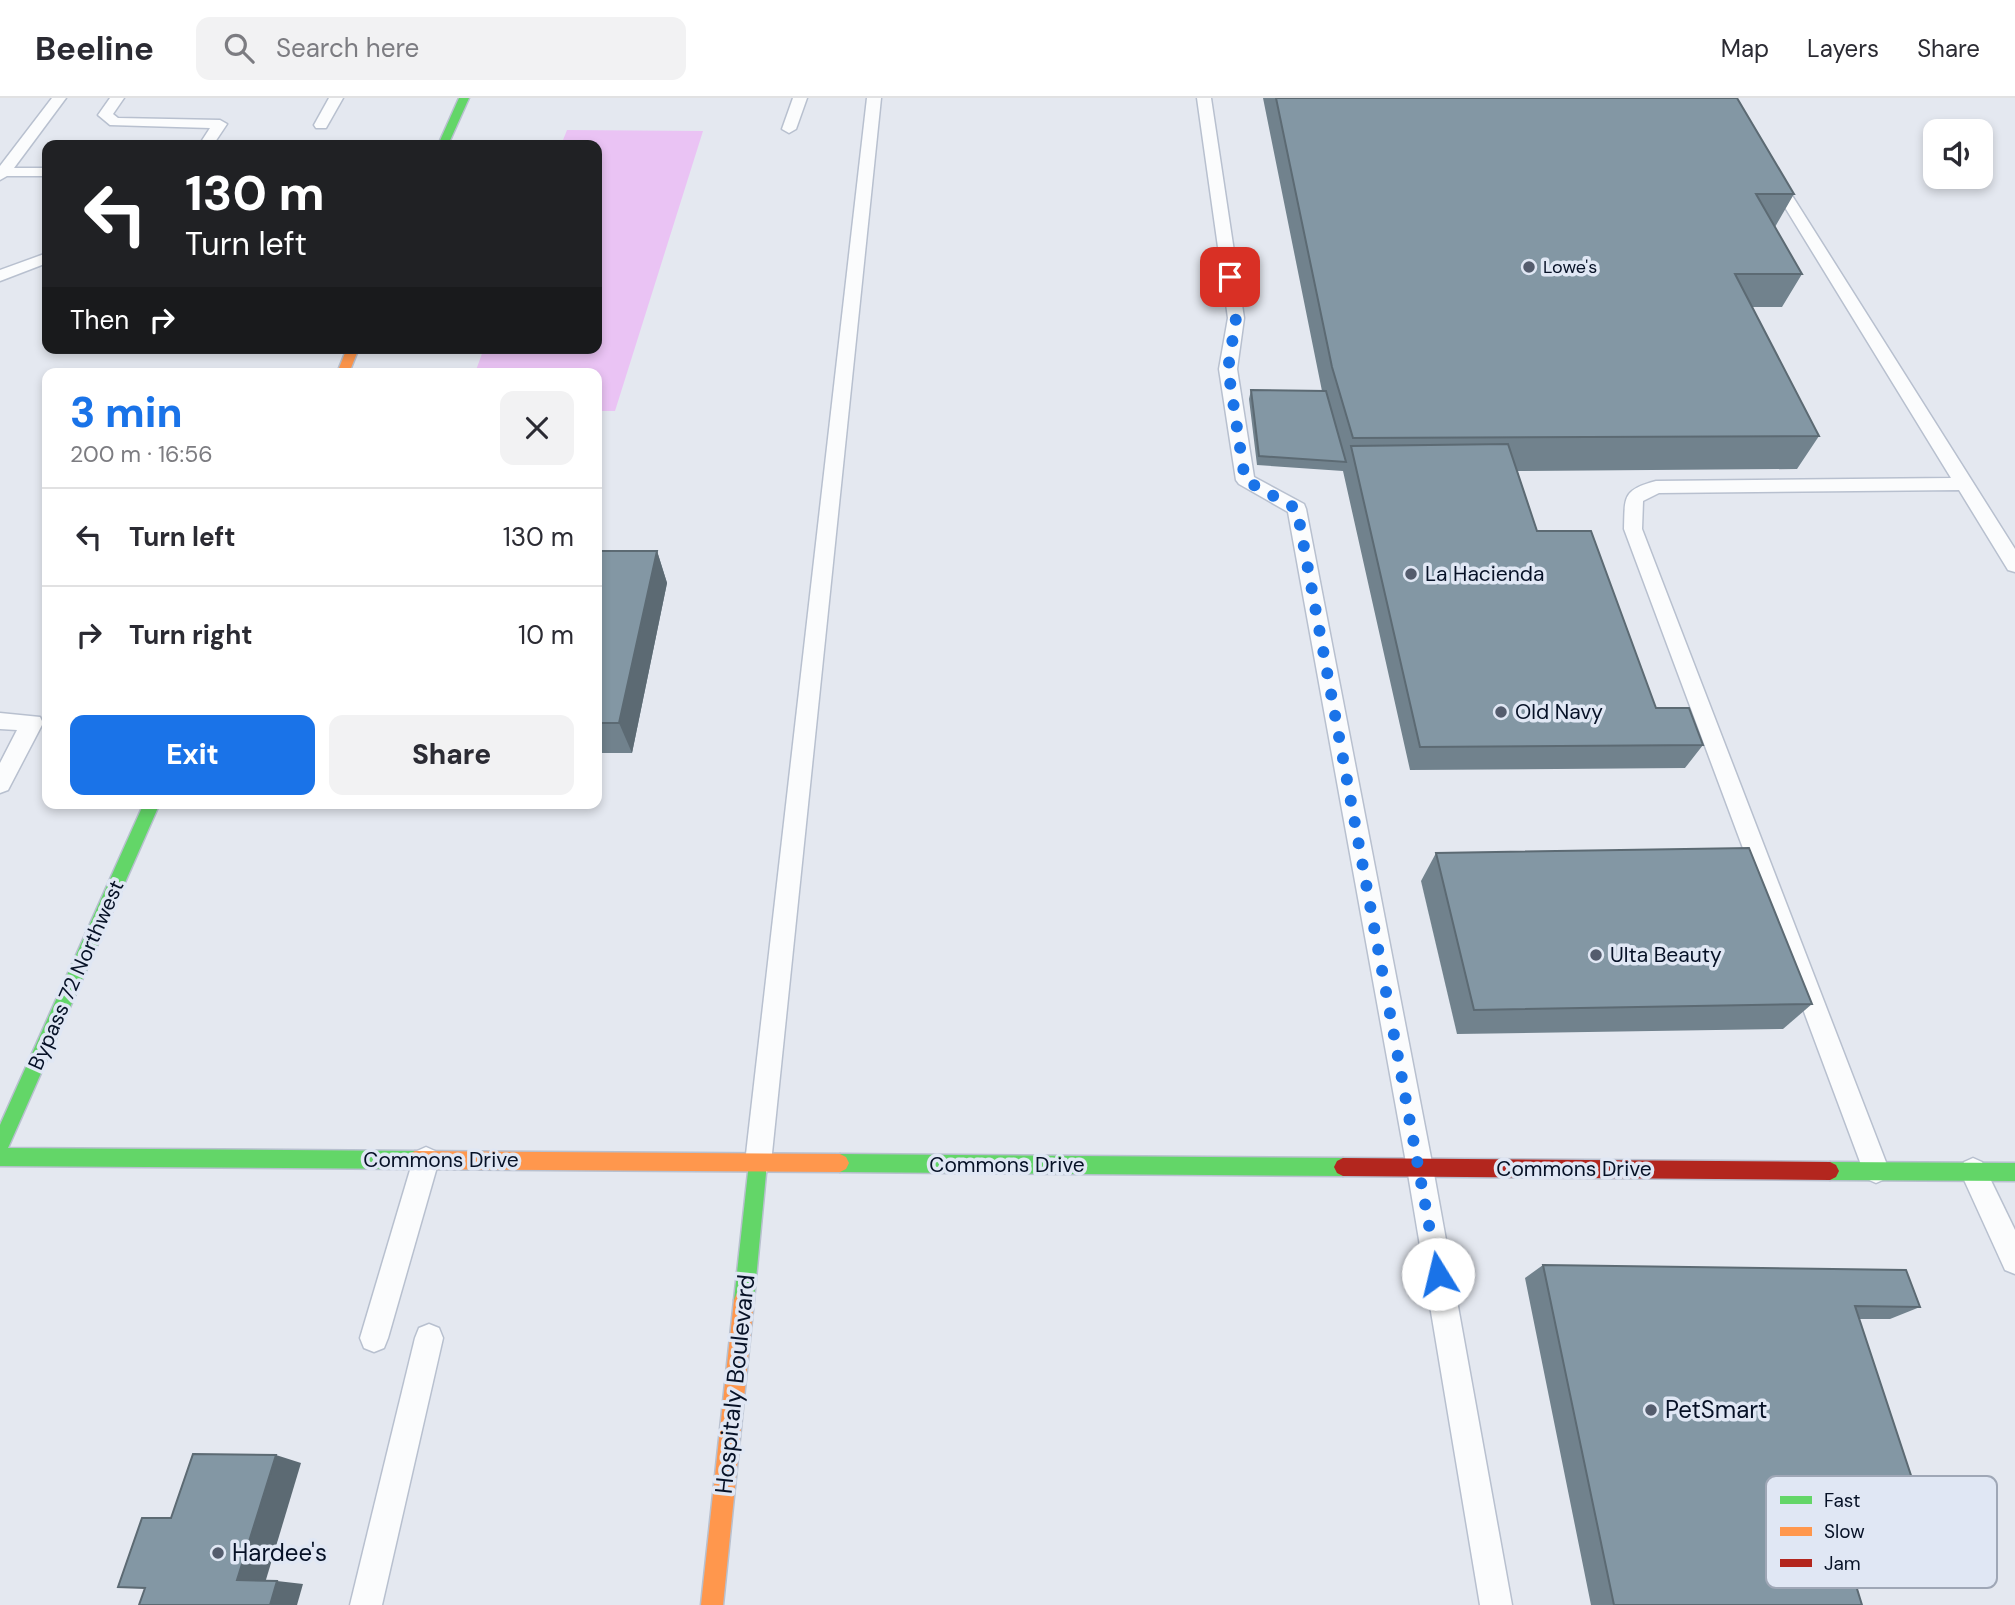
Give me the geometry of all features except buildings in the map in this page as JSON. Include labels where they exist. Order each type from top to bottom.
[{"type":"main road","points":[[445,140],[464,98]]},
{"type":"main road","name":"Bypass 72 Northwest","points":[[0,1146],[149,809]]},
{"type":"main road","name":"Commons Drive","points":[[0,1157],[2015,1172]]},
{"type":"main road","name":"Hospitaly Boulevard","points":[[712,1605],[758,1163]]},
{"type":"lane","points":[[1,174],[59,98]]},
{"type":"lane","points":[[117,98],[105,115],[116,122],[220,124],[209,140]]},
{"type":"lane","points":[[321,125],[336,98]]},
{"type":"lane","points":[[789,129],[800,98]]},
{"type":"lane","points":[[758,1163],[874,98]]},
{"type":"lane","points":[[1204,98],[1236,318],[1228,369],[1245,480],[1297,509],[1420,1168],[1496,1605]]},
{"type":"lane","points":[[1768,169],[2015,565]]},
{"type":"lane","points":[[1,174],[42,172]]},
{"type":"lane","points":[[0,276],[42,260]]},
{"type":"lane","points":[[1876,1171],[1633,529],[1634,498],[1656,487],[1964,484]]},
{"type":"lane","points":[[0,721],[32,723],[0,783]]},
{"type":"lane","points":[[374,1338],[426,1160]]},
{"type":"lane","points":[[1973,1171],[2015,1260]]},
{"type":"lane","points":[[366,1605],[429,1338]]},
{"type":"shaded area","points":[[567,130],[703,131],[615,411],[602,411],[602,368],[477,368],[482,354],[602,354],[602,140],[563,140]]},
{"type":"traffic: fast","points":[[445,140],[464,98]]},
{"type":"traffic: fast","points":[[0,1146],[149,809]]},
{"type":"traffic: fast","points":[[0,1157],[415,1160]]},
{"type":"traffic: fast","points":[[744,1300],[758,1163]]},
{"type":"traffic: fast","points":[[840,1163],[1343,1167]]},
{"type":"traffic: fast","points":[[1830,1171],[2015,1172]]},
{"type":"traffic: slow","points":[[345,368],[351,354]]},
{"type":"traffic: slow","points":[[415,1160],[840,1163]]},
{"type":"traffic: slow","points":[[712,1605],[744,1300]]},
{"type":"traffic: jam","points":[[1343,1167],[1830,1171]]},
{"type":"place","name":"Lowe's","points":[[1529,267]]},
{"type":"place","name":"La Hacienda","points":[[1411,574]]},
{"type":"place","name":"Old Navy","points":[[1501,712]]},
{"type":"place","name":"Ulta Beauty","points":[[1596,955]]},
{"type":"place","name":"PetSmart","points":[[1651,1410]]},
{"type":"place","name":"Hardee's","points":[[218,1553]]},
{"type":"route","points":[[1230,277],[1236,318],[1228,369],[1245,480],[1297,509],[1375,920],[1438,1274]]}]
